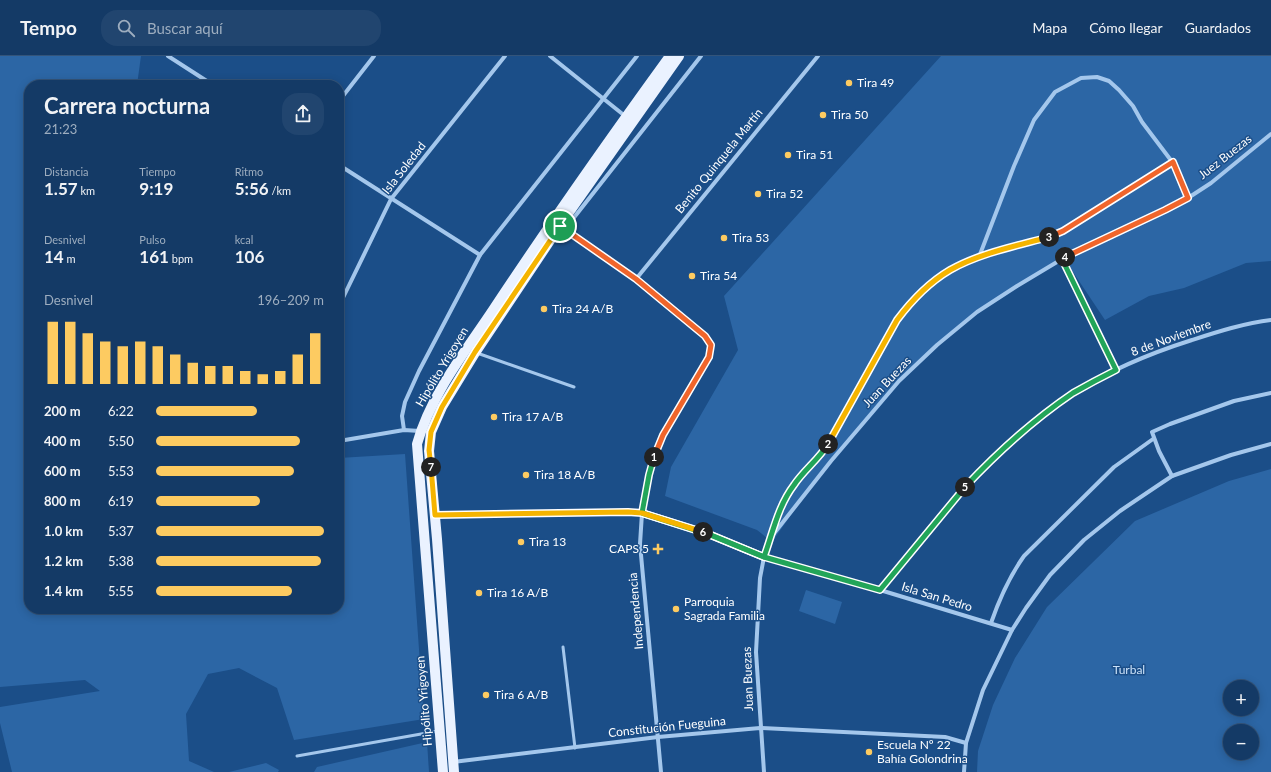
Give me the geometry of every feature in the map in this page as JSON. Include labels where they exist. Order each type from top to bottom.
[{"type":"main road","name":"Hipólito Yrigoyen","points":[[454,767],[429,450],[431,432],[442,407],[475,352],[562,227],[670,56]]},
{"type":"main road","name":"Hipólito Yrigoyen","points":[[443,767],[417,444],[427,417],[446,382],[542,237],[629,119],[679,56]]},
{"type":"street","points":[[168,56],[205,80]]},
{"type":"street","points":[[344,95],[374,56]]},
{"type":"street","name":"Isla Soledad","points":[[344,296],[391,199],[505,56]]},
{"type":"street","points":[[550,56],[629,119]]},
{"type":"street","points":[[404,430],[402,416],[406,402],[419,371],[480,254],[638,56]]},
{"type":"street","points":[[636,279],[562,227],[701,56]]},
{"type":"street","name":"Benito Quinquela Martín","points":[[636,279],[818,56]]},
{"type":"street","points":[[979,257],[1014,166],[1034,120],[1055,92],[1081,78],[1097,77],[1109,81],[1119,90],[1133,106],[1142,122],[1173,162],[1188,198]]},
{"type":"street","name":"Juez Buezas","points":[[1062,259],[1188,198],[1211,183],[1271,134]]},
{"type":"street","points":[[772,536],[779,510],[785,498],[794,484],[825,448],[897,320],[911,302],[928,286],[950,270],[979,257],[1051,237],[1063,231],[1173,162]]},
{"type":"street","points":[[344,168],[480,254]]},
{"type":"street","points":[[1062,259],[1116,370]]},
{"type":"street","name":"Juan Buezas","points":[[764,772],[756,652],[760,578],[764,557],[772,536],[831,461],[899,381],[937,345],[977,312],[1062,259]]},
{"type":"street","name":"Independencia","points":[[636,279],[705,336],[711,345],[709,357],[663,435],[656,452],[649,475],[642,513],[640,544],[661,772]]},
{"type":"street","name":"8 de Noviembre","points":[[880,590],[954,499],[993,458],[1033,423],[1068,397],[1116,370],[1174,346],[1212,334],[1271,320]]},
{"type":"street","points":[[1172,476],[1153,439],[1152,432],[1234,401],[1271,393]]},
{"type":"street","points":[[344,440],[404,430],[421,432]]},
{"type":"street","points":[[991,623],[1013,572],[1024,556],[1114,467],[1153,439]]},
{"type":"street","points":[[964,772],[966,743],[983,690],[1012,630],[1050,575],[1084,540],[1120,511],[1172,476],[1230,455],[1271,444]]},
{"type":"street","points":[[435,515],[642,513]]},
{"type":"street","name":"Isla San Pedro","points":[[642,513],[711,535],[764,557],[1012,630]]},
{"type":"street","name":"Constitución Fueguina","points":[[443,767],[454,767],[658,737],[760,728],[945,736],[966,743]]},
{"type":"lane","points":[[475,352],[574,387]]},
{"type":"lane","points":[[563,647],[575,748]]},
{"type":"lane","points":[[297,756],[440,731]]},
{"type":"green space","points":[[0,56],[141,56],[138,80],[24,80],[24,614],[344,614],[344,458],[405,454],[424,719],[294,740],[277,688],[239,668],[208,674],[186,714],[189,761],[214,772],[12,772],[0,723],[0,707],[100,691],[85,680],[0,687]]},
{"type":"green space","points":[[941,56],[1271,56],[1271,261],[1246,263],[1184,288],[1149,296],[1105,320],[1063,257],[977,310],[898,380],[829,461],[772,542],[757,530],[665,496],[671,467],[738,350],[724,296]]},
{"type":"green space","name":"Turbal","points":[[1271,469],[1271,772],[977,772],[978,751],[993,705],[1015,658],[1047,607],[1135,521],[1229,481]]},
{"type":"green space","points":[[806,590],[842,602],[835,624],[799,611]]},
{"type":"green space","points":[[427,742],[429,772],[314,772],[317,767]]},
{"type":"green space","points":[[266,763],[279,770],[278,772],[229,772]]},
{"type":"place","name":"Tira 49","points":[[849,83]]},
{"type":"place","name":"Tira 50","points":[[823,115]]},
{"type":"place","name":"Tira 51","points":[[788,155]]},
{"type":"place","name":"Tira 52","points":[[758,194]]},
{"type":"place","name":"Tira 53","points":[[724,238]]},
{"type":"place","name":"Tira 54","points":[[692,276]]},
{"type":"place","name":"Tira 24 A/B","points":[[544,309]]},
{"type":"place","name":"Tira 17 A/B","points":[[494,417]]},
{"type":"place","name":"Tira 18 A/B","points":[[526,475]]},
{"type":"place","name":"Tira 13","points":[[521,542]]},
{"type":"place","name":"CAPS 5","points":[[658,549]]},
{"type":"place","name":"Tira 16 A/B","points":[[479,593]]},
{"type":"place","name":"Parroquia Sagrada Familia","points":[[676,609]]},
{"type":"place","name":"Tira 6 A/B","points":[[486,695]]},
{"type":"place","name":"Escuela Nº 22 Bahía Golondrina","points":[[869,752]]},
{"type":"route","points":[[560,226],[475,352],[456,382],[436,420],[431,432],[429,450],[435,515],[642,513],[676,524],[711,535],[764,557],[880,590],[954,499],[993,458],[1033,423],[1074,393],[1116,370],[1062,259],[1188,198],[1173,162],[1063,231],[1051,237],[979,257],[950,270],[928,286],[911,302],[897,320],[849,404],[833,436],[825,448],[794,484],[785,498],[779,510],[772,536],[764,557],[711,535],[642,513],[649,475],[656,452],[663,435],[709,357],[711,345],[705,336],[636,279],[560,226]]}]
